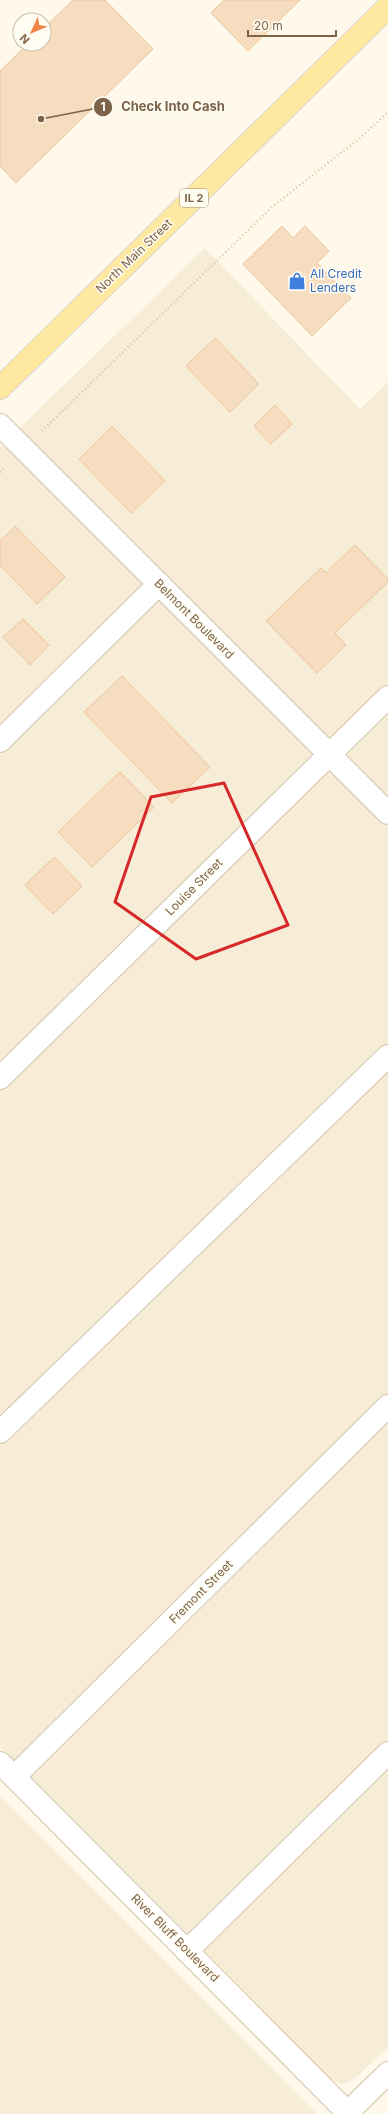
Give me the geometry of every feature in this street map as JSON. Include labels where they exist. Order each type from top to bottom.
[{"type":"main road","name":"North Main Street","points":[[0,388],[388,7]]},
{"type":"street","name":"Belmont Boulevard","points":[[0,425],[388,813]]},
{"type":"street","points":[[0,741],[159,584]]},
{"type":"street","name":"Louise Street","points":[[0,1078],[329,753],[388,697]]},
{"type":"street","points":[[0,1432],[388,1056]]},
{"type":"street","name":"Fremont Street","points":[[7,1770],[388,1406]]},
{"type":"street","points":[[187,1951],[388,1753]]},
{"type":"street","name":"River Bluff Boulevard","points":[[7,1770],[348,2113]]},
{"type":"street","points":[[348,2113],[388,2073]]},
{"type":"path","points":[[39,433],[272,207],[360,138],[388,112]]},
{"type":"highlighted area","points":[[224,783],[288,925],[196,959],[115,902],[151,797]]},
{"type":"shaded area","points":[[205,248],[360,409],[388,382],[388,2047],[356,2078],[343,2084],[326,2078],[0,1747],[0,447]]},
{"type":"shaded area","points":[[0,1795],[317,2114],[0,2114]]},
{"type":"building","points":[[73,0],[105,0],[153,49],[16,183],[0,166],[0,71],[20,52],[52,52],[52,20]]},
{"type":"building","points":[[224,0],[300,0],[248,51],[211,13]]},
{"type":"building","name":"All Credit Lenders","points":[[282,226],[293,238],[305,226],[329,251],[317,263],[351,298],[312,336],[243,264]]},
{"type":"building","points":[[215,338],[259,384],[230,412],[186,366]]},
{"type":"building","points":[[275,405],[292,424],[271,444],[254,426]]},
{"type":"building","points":[[112,426],[165,481],[131,513],[79,459]]},
{"type":"building","points":[[15,526],[65,577],[37,604],[0,565],[0,541]]},
{"type":"building","points":[[355,545],[388,579],[388,582],[335,633],[346,645],[317,673],[266,621],[321,568],[326,573]]},
{"type":"building","points":[[23,619],[49,645],[30,665],[3,637]]},
{"type":"building","points":[[122,676],[210,767],[172,803],[84,712]]},
{"type":"building","points":[[120,772],[154,807],[92,867],[58,832]]},
{"type":"building","points":[[54,857],[82,886],[53,914],[25,885]]},
{"type":"place","name":"Check Into Cash","points":[[41,119]]},
{"type":"place","name":"All Credit Lenders","points":[[297,281]]}]
